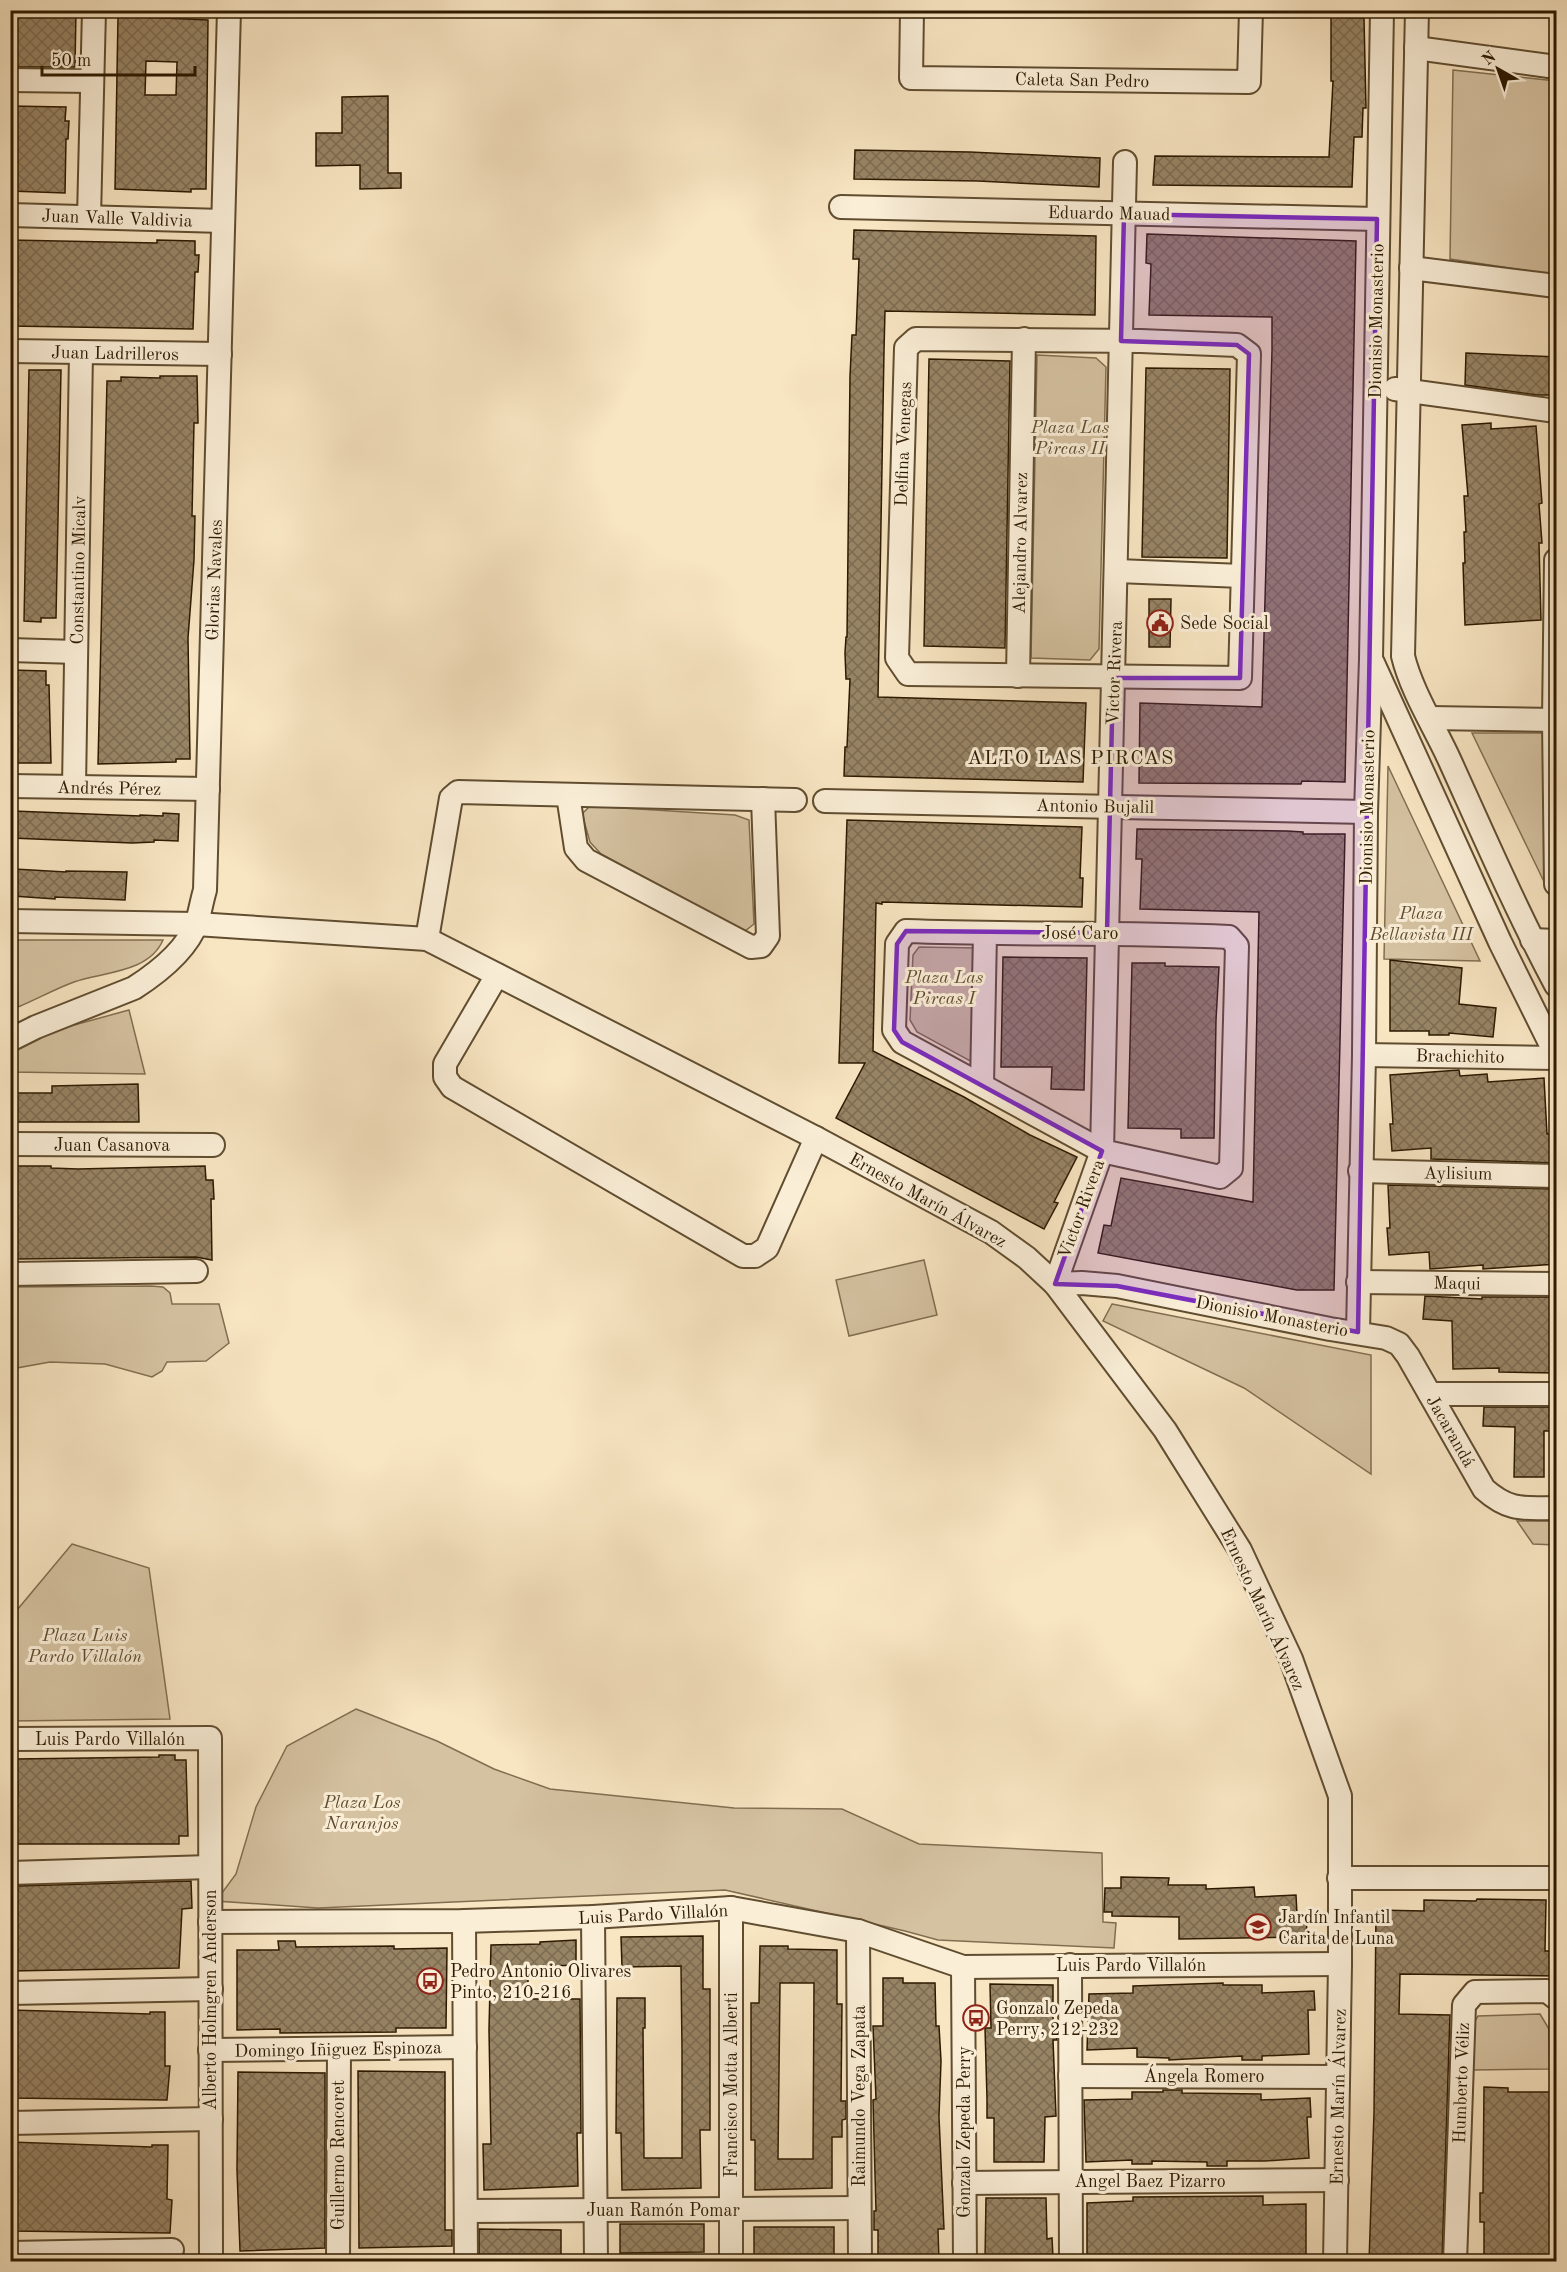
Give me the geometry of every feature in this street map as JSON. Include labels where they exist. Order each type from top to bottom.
[{"type":"street","points":[[89,217],[94,10]]},
{"type":"street","name":"Glorias Navales","points":[[10,1040],[55,1019],[134,988],[147,979],[178,952],[196,924],[205,890],[229,10]]},
{"type":"street","name":"Caleta San Pedro","points":[[912,10],[911,78],[1249,82],[1251,10]]},
{"type":"street","name":"Dionisio Monasterio","points":[[1055,1284],[1082,1283],[1117,1286],[1330,1329],[1358,1332],[1360,1171],[1365,1055],[1366,812],[1371,659],[1382,10]]},
{"type":"street","name":"Dionisio Monasterio","points":[[1417,10],[1403,656],[1408,675],[1532,940],[1557,985]]},
{"type":"street","points":[[1416,48],[1557,67]]},
{"type":"street","points":[[10,80],[92,81]]},
{"type":"street","name":"Victor Rivera","points":[[1055,1284],[1102,1151],[1125,162]]},
{"type":"street","name":"Eduardo Mauad","points":[[842,207],[1377,219]]},
{"type":"street","name":"Juan Valle Valdivia","points":[[10,215],[223,221]]},
{"type":"street","points":[[1411,267],[1557,286]]},
{"type":"street","name":"Delfina Venegas","points":[[915,339],[1024,339],[1238,345],[1249,354],[1240,678],[908,674],[897,658],[906,348],[915,339]]},
{"type":"street","name":"Alejandro Alvarez","points":[[1018,676],[1024,339]]},
{"type":"street","name":"Juan Ladrilleros","points":[[10,351],[220,354]]},
{"type":"street","name":"Constantino Micalv","points":[[74,788],[81,352]]},
{"type":"street","points":[[1375,387],[1557,411]]},
{"type":"street","points":[[1557,560],[1555,720],[1557,884]]},
{"type":"street","points":[[1117,571],[1242,576]]},
{"type":"street","points":[[10,650],[76,652]]},
{"type":"street","points":[[1371,659],[1500,942],[1557,1056]]},
{"type":"street","points":[[1430,718],[1555,720]]},
{"type":"street","name":"Andrés Pérez","points":[[10,786],[208,789]]},
{"type":"street","points":[[10,921],[196,924],[428,939],[452,798],[458,792],[795,800]]},
{"type":"street","points":[[568,795],[576,848],[586,860],[751,947],[761,946],[768,936],[764,799]]},
{"type":"street","name":"Antonio Bujalil","points":[[825,801],[1366,812]]},
{"type":"street","name":"José Caro","points":[[906,930],[985,933],[1107,933],[1228,937],[1237,946],[1231,1168],[1220,1177],[1102,1151],[902,1042],[894,1030],[897,944],[906,930]]},
{"type":"street","points":[[982,1084],[985,933]]},
{"type":"street","name":"Ernesto Marín Álvarez","points":[[428,939],[816,1138],[991,1232],[1027,1258],[1055,1284],[1165,1430],[1245,1561],[1291,1659],[1340,1797],[1335,2262]]},
{"type":"street","points":[[1532,940],[1557,941]]},
{"type":"street","points":[[497,975],[445,1064],[445,1077],[452,1087],[743,1257],[755,1256],[767,1248],[816,1138]]},
{"type":"street","name":"Brachichito","points":[[1365,1055],[1557,1056]]},
{"type":"street","name":"Juan Casanova","points":[[10,1144],[213,1145]]},
{"type":"street","name":"Aylisium","points":[[1360,1171],[1557,1176]]},
{"type":"street","points":[[10,1274],[196,1271]]},
{"type":"street","name":"Maqui","points":[[1358,1282],[1557,1284]]},
{"type":"street","name":"Jacarandá","points":[[1358,1332],[1386,1338],[1399,1344],[1484,1490],[1497,1501],[1513,1508],[1557,1508]]},
{"type":"street","points":[[1430,1394],[1557,1394]]},
{"type":"street","name":"Luis Pardo Villalón","points":[[10,1739],[210,1738]]},
{"type":"street","name":"Alberto Holmgren Anderson","points":[[210,1738],[211,2262]]},
{"type":"street","points":[[10,1873],[210,1867]]},
{"type":"street","points":[[1339,1878],[1557,1878]]},
{"type":"street","name":"Luis Pardo Villalón","points":[[210,1922],[464,1921],[593,1917],[731,1908],[858,1930],[963,1967],[1340,1964]]},
{"type":"street","name":"Francisco Motta Alberti","points":[[731,1908],[731,2262]]},
{"type":"street","points":[[593,1917],[596,2262]]},
{"type":"street","points":[[464,1921],[466,2262]]},
{"type":"street","name":"Raimundo Vega Zapata","points":[[858,1930],[860,2262]]},
{"type":"street","points":[[1070,1965],[1071,2262]]},
{"type":"street","name":"Gonzalo Zepeda Perry","points":[[963,1967],[965,2262]]},
{"type":"street","points":[[10,1993],[211,1989]]},
{"type":"street","name":"Humberto Véliz","points":[[1455,2262],[1464,2005],[1475,1992],[1547,1991],[1557,1998]]},
{"type":"street","name":"Domingo Iñiguez Espinoza","points":[[210,2050],[465,2048]]},
{"type":"street","name":"Guillermo Rencoret","points":[[338,2262],[339,2049]]},
{"type":"street","name":"Ángela Romero","points":[[1070,2076],[1338,2077]]},
{"type":"street","points":[[10,2124],[211,2119]]},
{"type":"street","name":"Angel Baez Pizarro","points":[[964,2183],[1337,2180]]},
{"type":"street","name":"Juan Ramón Pomar","points":[[466,2211],[860,2208]]},
{"type":"street","points":[[10,2253],[172,2250]]},
{"type":"highlighted area","points":[[1124,214],[1377,219],[1358,1332],[1117,1286],[1055,1284],[1102,1151],[902,1042],[894,1030],[897,944],[906,931],[1107,933],[1113,678],[1240,678],[1249,354],[1237,345],[1121,341]]},
{"type":"green space","points":[[1453,70],[1556,81],[1556,230],[1551,242],[1550,274],[1450,259]]},
{"type":"green space","name":"Plaza Las Pircas II","points":[[1037,355],[1096,358],[1106,367],[1099,649],[1090,660],[1031,658]]},
{"type":"green space","points":[[1472,733],[1546,733],[1549,892]]},
{"type":"green space","name":"Plaza Bellavista III","points":[[1388,766],[1480,961],[1384,959]]},
{"type":"green space","points":[[590,806],[735,815],[749,820],[754,924],[745,931],[601,854],[590,842],[582,814]]},
{"type":"green space","points":[[15,940],[163,940],[156,951],[136,965],[74,982],[18,1007]]},
{"type":"green space","name":"Plaza Las Pircas I","points":[[919,947],[977,948],[974,1063],[917,1032],[910,1020],[913,955]]},
{"type":"green space","points":[[129,1010],[145,1074],[11,1072],[11,1051],[56,1030]]},
{"type":"green space","points":[[924,1260],[937,1315],[849,1336],[836,1280]]},
{"type":"green space","points":[[11,1287],[163,1287],[170,1293],[172,1304],[219,1304],[229,1343],[206,1361],[167,1362],[162,1371],[152,1377],[105,1364],[50,1362],[11,1369]]},
{"type":"green space","points":[[1112,1304],[1371,1355],[1371,1474],[1244,1388],[1103,1321]]},
{"type":"green space","points":[[1517,1521],[1556,1521],[1556,1545],[1533,1544]]},
{"type":"green space","name":"Plaza Luis Pardo Villalón","points":[[72,1544],[149,1568],[170,1719],[11,1721],[11,1612],[17,1610]]},
{"type":"green space","name":"Plaza Los Naranjos","points":[[356,1709],[437,1741],[494,1769],[550,1789],[734,1808],[842,1809],[919,1844],[1102,1853],[1103,1922],[1116,1923],[1114,1948],[938,1940],[725,1890],[318,1908],[216,1901],[236,1874],[256,1807],[287,1746]]},
{"type":"green space","points":[[1540,2014],[1549,2029],[1550,2069],[1473,2070],[1473,2024],[1478,2016]]},
{"type":"building","points":[[10,10],[76,10],[75,67],[10,67]]},
{"type":"building","points":[[118,16],[208,20],[206,189],[191,189],[191,192],[115,189]],"holes":[[[146,61],[177,62],[176,95],[145,95]]]},
{"type":"building","points":[[1331,17],[1364,18],[1366,108],[1363,108],[1362,137],[1354,137],[1352,187],[1153,185],[1155,156],[1329,157],[1333,81],[1331,81]]},
{"type":"building","points":[[388,96],[388,173],[401,173],[401,188],[360,189],[360,165],[316,166],[316,133],[342,133],[342,97]]},
{"type":"building","points":[[10,106],[66,107],[65,121],[69,121],[68,139],[66,139],[65,193],[10,191]]},
{"type":"building","points":[[855,150],[1100,158],[1099,187],[978,181],[854,179]]},
{"type":"building","points":[[854,230],[1096,236],[1095,315],[885,311],[884,351],[878,697],[1086,703],[1083,782],[844,776],[850,679],[846,679],[845,653],[850,376],[852,335],[856,335],[859,259],[853,259]]},
{"type":"building","points":[[1147,234],[1356,241],[1345,782],[1139,783],[1140,703],[1262,707],[1272,350],[1272,317],[1149,315],[1151,264],[1146,263]]},
{"type":"building","points":[[10,240],[157,243],[157,240],[195,241],[195,255],[199,255],[198,272],[195,272],[193,329],[10,326]]},
{"type":"building","points":[[1466,353],[1557,357],[1557,395],[1537,395],[1465,385]]},
{"type":"building","points":[[929,359],[1010,361],[1005,648],[924,646]]},
{"type":"building","points":[[1146,368],[1230,369],[1227,558],[1142,557]]},
{"type":"building","points":[[29,370],[61,370],[56,618],[41,618],[41,622],[24,621]]},
{"type":"building","points":[[160,376],[197,376],[198,423],[194,423],[192,516],[195,516],[194,560],[188,638],[190,759],[176,759],[176,762],[98,764],[107,381],[121,381],[121,377],[160,378]]},
{"type":"building","points":[[1491,423],[1491,429],[1536,426],[1542,503],[1539,504],[1542,543],[1539,543],[1541,620],[1465,625],[1464,496],[1468,496],[1462,425]]},
{"type":"building","name":"Sede Social","points":[[1149,599],[1171,599],[1170,647],[1149,647]]},
{"type":"building","points":[[10,670],[46,671],[46,685],[49,685],[51,763],[10,763]]},
{"type":"building","points":[[13,811],[140,816],[163,816],[163,813],[179,814],[178,841],[154,840],[154,842],[132,843],[11,838]]},
{"type":"building","points":[[847,820],[1082,827],[1080,878],[1083,878],[1082,907],[876,903],[873,1051],[964,1097],[1030,1135],[1077,1157],[1054,1202],[1058,1203],[1044,1229],[836,1118],[865,1063],[839,1063]]},
{"type":"building","points":[[1137,829],[1345,834],[1334,1290],[1297,1290],[1098,1253],[1104,1225],[1111,1226],[1121,1178],[1253,1202],[1259,912],[1140,909],[1142,859],[1136,859]]},
{"type":"building","points":[[14,869],[127,872],[125,900],[13,896]]},
{"type":"building","points":[[1003,957],[1087,958],[1084,1090],[1051,1089],[1052,1067],[1001,1067]]},
{"type":"building","points":[[1390,960],[1462,968],[1459,1004],[1496,1008],[1493,1037],[1449,1033],[1449,1035],[1429,1035],[1429,1031],[1390,1031]]},
{"type":"building","points":[[1132,963],[1219,967],[1214,1138],[1181,1138],[1181,1129],[1128,1128]]},
{"type":"building","points":[[1459,1070],[1460,1076],[1487,1074],[1488,1082],[1544,1078],[1547,1134],[1557,1133],[1557,1163],[1431,1159],[1431,1148],[1392,1151],[1390,1075]]},
{"type":"building","points":[[138,1084],[139,1122],[10,1122],[10,1093],[52,1093],[52,1086]]},
{"type":"building","points":[[12,1166],[78,1169],[205,1166],[206,1180],[213,1180],[212,1260],[196,1257],[17,1259],[17,1244],[10,1244],[10,1225],[13,1225]]},
{"type":"building","points":[[1388,1185],[1557,1189],[1557,1264],[1483,1269],[1483,1265],[1430,1269],[1429,1252],[1389,1255]]},
{"type":"building","points":[[1425,1296],[1482,1299],[1482,1297],[1557,1297],[1557,1373],[1499,1372],[1499,1368],[1453,1369],[1452,1321],[1423,1319]]},
{"type":"building","points":[[1484,1407],[1550,1407],[1550,1431],[1544,1431],[1544,1477],[1514,1477],[1515,1427],[1483,1426]]},
{"type":"building","points":[[159,1755],[175,1755],[175,1760],[186,1760],[188,1836],[179,1836],[179,1844],[16,1844],[18,1785],[16,1785],[16,1759],[159,1757]]},
{"type":"building","points":[[1121,1877],[1169,1878],[1168,1885],[1206,1885],[1206,1889],[1254,1887],[1255,1897],[1296,1895],[1297,1914],[1306,1913],[1307,1937],[1179,1939],[1179,1917],[1112,1916],[1112,1912],[1104,1912],[1105,1888],[1121,1888]]},
{"type":"building","points":[[191,1881],[192,1908],[182,1909],[179,1968],[10,1971],[10,1930],[16,1929],[17,1886]]},
{"type":"building","points":[[1477,1899],[1546,1900],[1545,1951],[1557,1951],[1557,1976],[1400,1974],[1399,2014],[1450,2015],[1442,2262],[1369,2262],[1374,2113],[1376,1910],[1424,1911],[1424,1900],[1476,1901]]},
{"type":"building","points":[[703,1936],[703,1989],[710,1989],[710,2130],[700,2130],[701,2188],[622,2190],[621,2133],[616,2133],[617,1998],[645,1998],[645,2028],[643,2028],[644,2158],[682,2158],[682,2050],[681,1966],[622,1967],[621,1937]]},
{"type":"building","points":[[576,1940],[576,1965],[528,1967],[528,1999],[580,1999],[581,2133],[577,2133],[578,2186],[484,2190],[483,2144],[491,2144],[489,2030],[491,1945],[540,1944],[540,1942]]},
{"type":"building","points":[[278,1941],[295,1941],[296,1947],[447,1948],[446,2028],[396,2028],[396,2032],[280,2033],[280,2029],[237,2030],[237,1950],[279,1950]]},
{"type":"building","points":[[760,1946],[837,1950],[837,2004],[842,2004],[841,2101],[846,2101],[846,2119],[842,2120],[842,2137],[832,2137],[832,2188],[755,2190],[755,2140],[751,2140],[751,2003],[759,2003]],"holes":[[[780,1983],[814,1983],[813,2159],[778,2159]]]},
{"type":"building","points":[[883,1978],[903,1978],[903,1983],[935,1983],[936,2026],[939,2026],[941,2061],[939,2117],[944,2229],[938,2229],[939,2262],[878,2262],[878,2230],[874,2230],[874,2211],[876,2211],[873,2100],[876,2099],[873,2026],[883,2026]]},
{"type":"building","points":[[1223,1983],[1223,1985],[1262,1985],[1262,1993],[1314,1991],[1315,2010],[1308,2010],[1309,2054],[1262,2056],[1262,2060],[1242,2060],[1242,2056],[1169,2060],[1169,2058],[1137,2057],[1137,2048],[1087,2050],[1089,1994],[1133,1993],[1133,1986]]},
{"type":"building","points":[[990,1984],[1053,1985],[1053,2021],[1056,2021],[1057,2040],[1053,2040],[1056,2116],[1045,2117],[1044,2162],[994,2162],[994,2118],[987,2118],[985,2028],[991,2028]]},
{"type":"building","points":[[10,2010],[150,2014],[150,2012],[165,2012],[165,2066],[170,2066],[167,2100],[10,2098],[12,2043],[10,2043]]},
{"type":"building","points":[[358,2071],[445,2072],[445,2230],[452,2230],[452,2246],[359,2248]]},
{"type":"building","points":[[238,2072],[325,2073],[325,2248],[240,2251],[237,2170]]},
{"type":"building","points":[[1484,2087],[1508,2088],[1508,2092],[1556,2092],[1550,2262],[1484,2262],[1484,2222],[1480,2222],[1480,2193],[1483,2193]]},
{"type":"building","points":[[1163,2090],[1182,2090],[1182,2093],[1261,2094],[1261,2100],[1310,2098],[1311,2117],[1307,2117],[1309,2158],[1227,2161],[1227,2166],[1207,2166],[1207,2162],[1152,2161],[1152,2164],[1132,2164],[1132,2160],[1086,2162],[1084,2100],[1132,2099],[1132,2092],[1163,2092]]},
{"type":"building","points":[[10,2142],[152,2147],[152,2145],[168,2145],[167,2199],[172,2200],[170,2233],[11,2231],[14,2176],[10,2176]]},
{"type":"building","points":[[1263,2196],[1263,2205],[1306,2204],[1306,2260],[1133,2262],[1133,2258],[1087,2260],[1087,2203],[1133,2201],[1133,2197]]},
{"type":"building","points":[[986,2198],[1046,2198],[1047,2239],[1052,2238],[1053,2257],[985,2260]]},
{"type":"building","points":[[620,2224],[704,2224],[704,2252],[620,2253]]},
{"type":"building","points":[[754,2227],[834,2227],[834,2257],[754,2257]]},
{"type":"building","points":[[479,2229],[561,2230],[561,2262],[479,2261]]},
{"type":"place","name":"Sede Social","points":[[1160,623]]},
{"type":"place","name":"Jardín Infantil Carita de Luna","points":[[1258,1927]]},
{"type":"place","name":"Pedro Antonio Olivares Pinto, 210-216","points":[[430,1981]]},
{"type":"place","name":"Gonzalo Zepeda Perry, 212-232","points":[[976,2018]]},
{"type":"district","name":"ALTO LAS PIRCAS","points":[[1071,757]]}]
